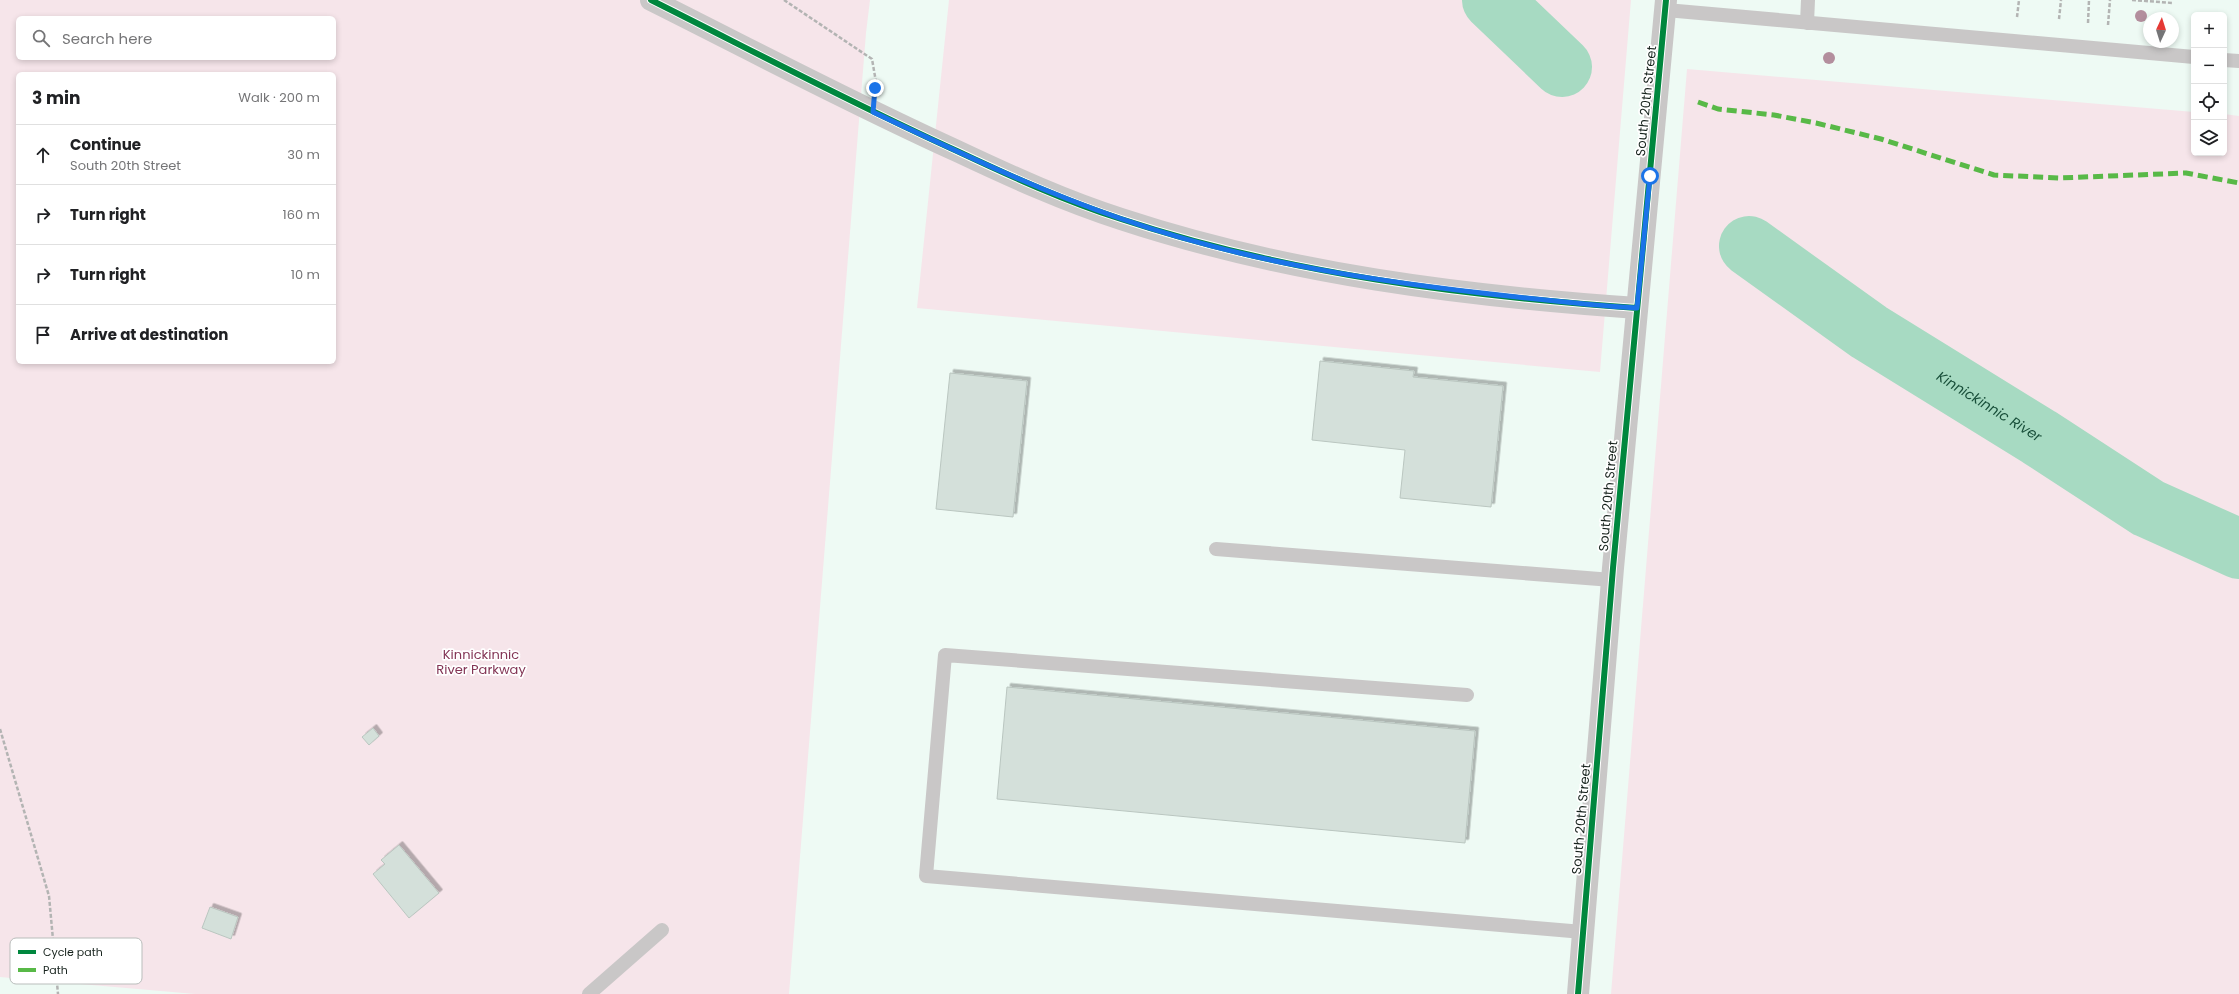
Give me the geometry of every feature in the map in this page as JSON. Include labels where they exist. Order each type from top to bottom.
[{"type":"street","points":[[651,0],[873,112],[1018,179],[1119,219],[1218,248],[1314,270],[1414,285],[1637,308]]},
{"type":"street","name":"South 20th Street","points":[[1578,994],[1612,580],[1666,5]]},
{"type":"lane","points":[[1807,23],[1808,0]]},
{"type":"lane","points":[[1666,5],[1807,23],[2191,57]]},
{"type":"lane","points":[[2227,60],[2239,61]]},
{"type":"lane","points":[[1216,550],[1612,580]]},
{"type":"lane","points":[[1467,695],[945,655],[926,876],[1583,932]]},
{"type":"lane","points":[[589,994],[662,930]]},
{"type":"path","points":[[784,0],[872,59],[876,76],[873,112]]},
{"type":"path","points":[[2132,0],[2173,3]]},
{"type":"path","points":[[0,729],[49,896],[53,938]]},
{"type":"path","points":[[57,984],[58,994]]},
{"type":"green space","name":"Kinnickinnic River Parkway","points":[[0,0],[870,0],[866,33],[789,994],[195,994],[80,984],[142,984],[142,938],[10,938],[10,978],[0,977]]},
{"type":"green space","points":[[949,0],[1631,0],[1600,372],[917,308]]},
{"type":"green space","points":[[1687,69],[2191,112],[2191,156],[2227,156],[2227,114],[2239,116],[2239,994],[1611,994]]},
{"type":"building","points":[[1320,361],[1414,371],[1413,377],[1503,386],[1491,507],[1400,498],[1405,450],[1312,440]]},
{"type":"building","points":[[950,373],[1027,381],[1013,517],[936,509]]},
{"type":"building","points":[[1007,687],[1475,731],[1465,843],[997,799]]},
{"type":"building","points":[[373,728],[379,736],[369,745],[362,737]]},
{"type":"building","points":[[399,845],[439,893],[409,918],[373,874],[385,864],[381,860]]},
{"type":"building","points":[[210,907],[238,917],[231,939],[202,928]]},
{"type":"waterway","name":"Kinnickinnic River","points":[[1492,0],[1562,67]]},
{"type":"waterway","name":"Kinnickinnic River","points":[[1749,246],[1869,332],[2039,437],[2148,508],[2239,549]]},
{"type":"marked path","points":[[1698,102],[1718,109],[1774,115],[1816,123],[1881,139],[1994,175],[2059,178],[2186,173],[2239,183]]},
{"type":"cycle path","points":[[651,0],[841,96],[997,170],[1038,188],[1121,219],[1184,238],[1248,254],[1376,280],[1506,297],[1637,308]]},
{"type":"cycle path","points":[[1578,994],[1613,568],[1666,0]]},
{"type":"route","points":[[875,88],[873,112],[1018,179],[1119,219],[1218,248],[1314,270],[1428,287],[1594,305],[1637,308],[1650,176]]}]
